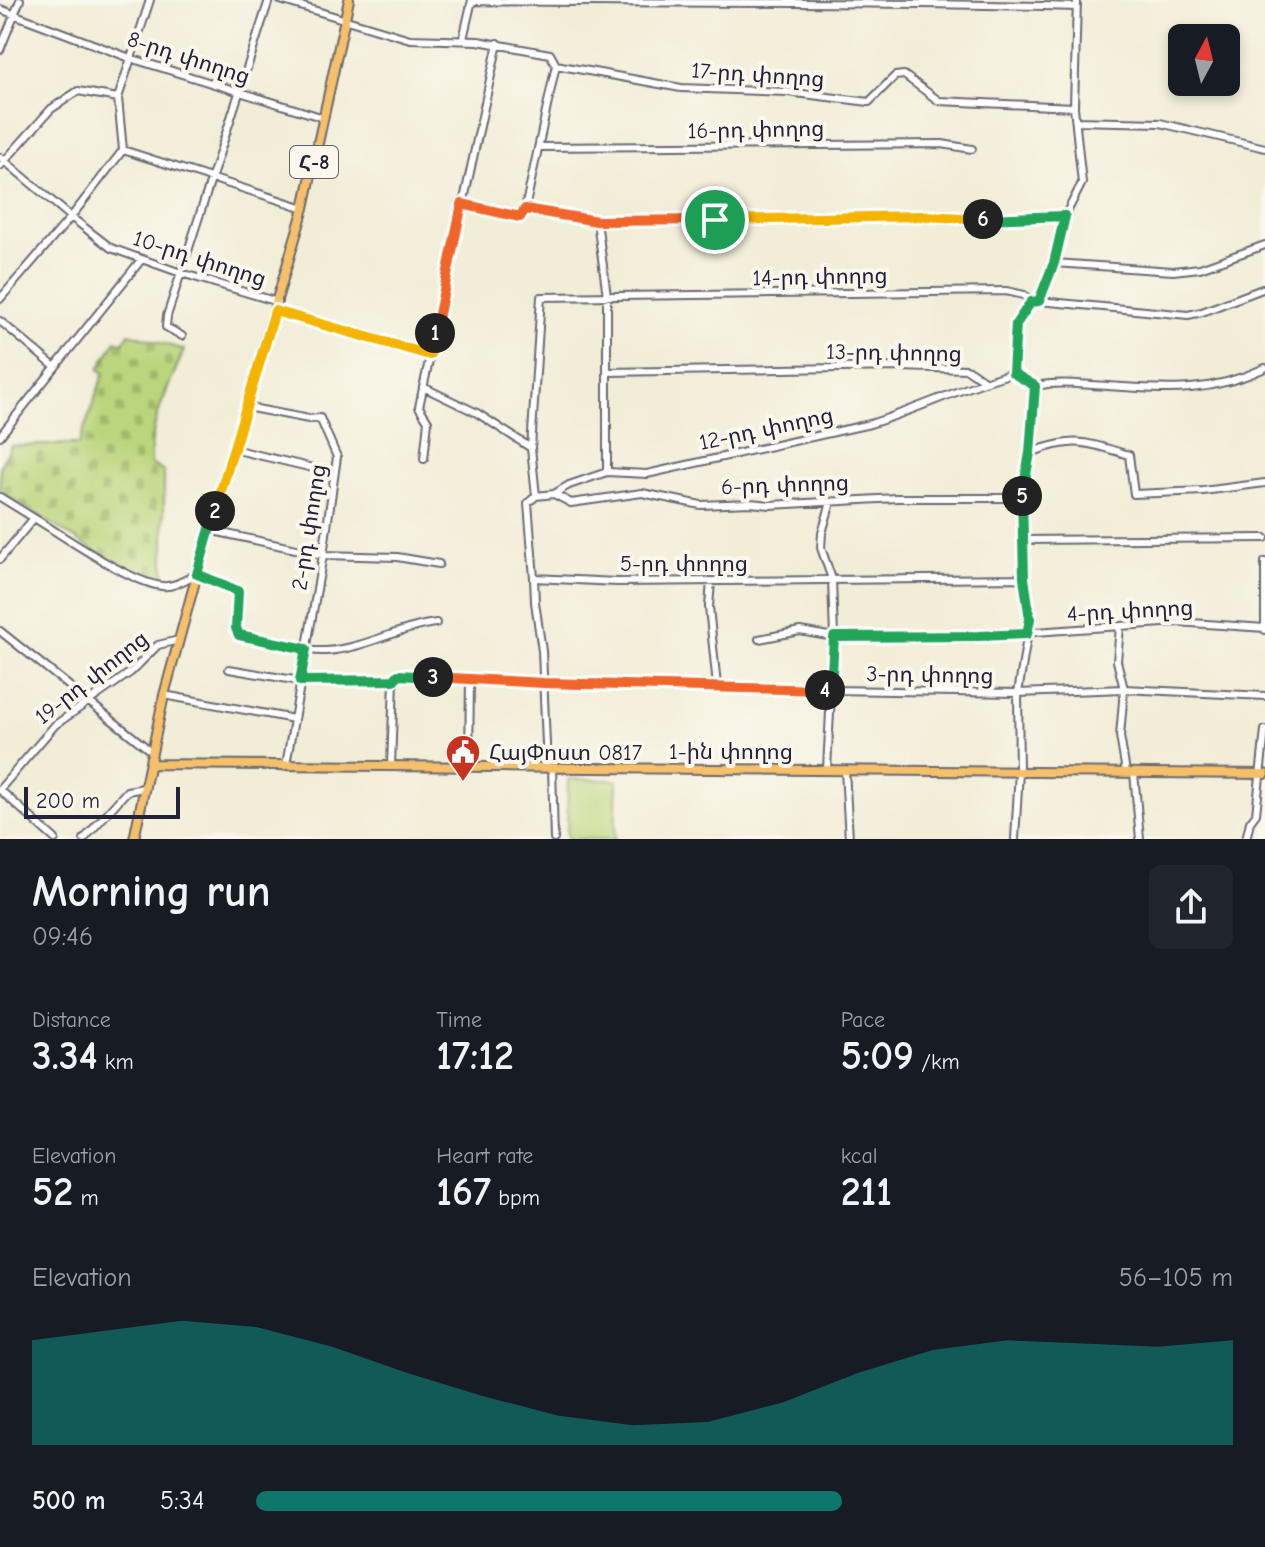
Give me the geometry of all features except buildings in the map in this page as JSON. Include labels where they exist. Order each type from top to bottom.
[{"type":"main road","name":"Հ-8","points":[[134,839],[164,695],[304,208],[349,0]]},
{"type":"main road","name":"1-ին փողոց","points":[[150,764],[1262,774]]},
{"type":"street","points":[[0,50],[20,0]]},
{"type":"street","points":[[0,299],[71,217],[123,150],[118,98],[150,0]]},
{"type":"street","points":[[182,336],[166,327],[167,316],[269,0]]},
{"type":"street","points":[[280,0],[410,39],[463,39],[550,54],[556,65],[525,209],[520,217],[462,204]]},
{"type":"street","points":[[463,39],[472,0],[1076,4],[1074,107],[1082,183],[1065,216],[1054,263],[1035,302],[1016,324],[1013,373],[1035,386],[1056,382],[1195,388],[1217,387],[1265,368]]},
{"type":"street","name":"8-րդ փողոց","points":[[0,9],[130,58],[324,118]]},
{"type":"street","points":[[424,459],[428,421],[419,407],[498,43]]},
{"type":"street","name":"17-րդ փողոց","points":[[556,65],[681,88],[787,92],[869,102],[895,76],[904,75],[939,101],[1074,107]]},
{"type":"street","points":[[1,161],[51,109],[78,91],[118,98]]},
{"type":"street","points":[[1076,121],[1160,123],[1265,148]]},
{"type":"street","name":"16-րդ փողոց","points":[[539,147],[942,144],[972,149]]},
{"type":"street","points":[[123,150],[304,208]]},
{"type":"street","name":"10-րդ փողոց","points":[[1,161],[111,248],[278,302]]},
{"type":"street","points":[[525,209],[597,221],[923,216],[998,220],[1065,216]]},
{"type":"street","points":[[597,221],[607,296],[607,472]]},
{"type":"street","points":[[1054,263],[1173,271],[1200,268],[1265,245]]},
{"type":"street","points":[[0,436],[141,260]]},
{"type":"street","name":"14-րդ փողոց","points":[[531,448],[541,297],[1006,291],[1024,295],[1035,302],[1188,315],[1265,288]]},
{"type":"street","points":[[275,311],[430,355]]},
{"type":"street","points":[[0,321],[55,367]]},
{"type":"street","name":"13-րդ փողոց","points":[[607,372],[899,367],[967,369],[983,380],[1013,373]]},
{"type":"street","name":"12-րդ փողոց","points":[[554,494],[569,485],[607,472],[647,474],[870,424],[983,380]]},
{"type":"street","points":[[1015,839],[1019,771],[1018,693],[1030,619],[1024,578],[1022,498],[1030,453],[1035,386]]},
{"type":"street","points":[[423,387],[477,413],[531,448],[536,496]]},
{"type":"street","name":"2-րդ փողոց","points":[[246,407],[309,419],[320,418],[337,457],[286,765]]},
{"type":"street","points":[[1030,453],[1070,441],[1129,455],[1134,494],[1203,491],[1265,483]]},
{"type":"street","points":[[233,449],[334,473]]},
{"type":"street","name":"6-րդ փողոց","points":[[554,494],[571,503],[642,493],[701,505],[897,498],[1022,498]]},
{"type":"street","points":[[554,494],[536,496],[528,503],[554,839]]},
{"type":"street","points":[[0,497],[124,572],[159,586],[172,585],[197,574],[238,591],[236,628],[239,635],[324,651],[419,624],[436,623]]},
{"type":"street","points":[[827,769],[834,637],[832,579],[821,548],[831,502]]},
{"type":"street","points":[[0,559],[34,518]]},
{"type":"street","points":[[209,530],[323,555],[397,557],[439,564]]},
{"type":"street","points":[[1023,540],[1265,538]]},
{"type":"street","points":[[1265,562],[1265,629]]},
{"type":"street","name":"5-րդ փողոց","points":[[534,578],[617,582],[1024,578]]},
{"type":"street","points":[[711,581],[709,607],[717,686]]},
{"type":"street","name":"4-րդ փողոց","points":[[759,639],[800,631],[834,637],[979,636],[1177,622],[1265,629]]},
{"type":"street","points":[[1120,627],[1117,661],[1124,689],[1120,736],[1130,772],[1140,839]]},
{"type":"street","points":[[0,631],[152,752]]},
{"type":"street","name":"19-րդ փողոց","points":[[0,789],[48,731],[131,672],[158,645],[179,640]]},
{"type":"street","name":"3-րդ փողոց","points":[[229,669],[300,681],[394,680],[398,675],[543,683],[831,690],[1018,693],[1124,689],[1265,696]]},
{"type":"street","points":[[469,765],[470,678]]},
{"type":"street","points":[[391,766],[394,680]]},
{"type":"street","points":[[164,695],[294,719]]},
{"type":"street","points":[[1246,839],[1250,822],[1256,814],[1265,730]]},
{"type":"street","points":[[845,770],[849,839]]},
{"type":"street","points":[[84,839],[127,791],[144,788]]},
{"type":"street","points":[[0,789],[55,839]]},
{"type":"green space","points":[[129,333],[184,350],[161,406],[151,449],[151,464],[164,472],[164,584],[123,569],[0,491],[0,466],[11,446],[79,444],[104,373],[99,369],[116,340],[123,343]]},
{"type":"green space","points":[[568,779],[617,780],[615,839],[567,839]]},
{"type":"place","name":"ՀայՓոստ 0817","points":[[463,783]]},
{"type":"route","points":[[462,204],[520,217],[525,209],[597,221],[715,220],[923,216],[998,220],[1065,216],[1054,263],[1039,301],[1031,302],[1016,324],[1013,344],[1013,373],[1035,386],[1030,453],[1022,498],[1024,578],[1030,619],[1027,634],[834,637],[831,690],[543,683],[398,675],[394,680],[300,681],[306,649],[236,632],[238,591],[197,574],[275,311],[430,355],[462,204]]}]
